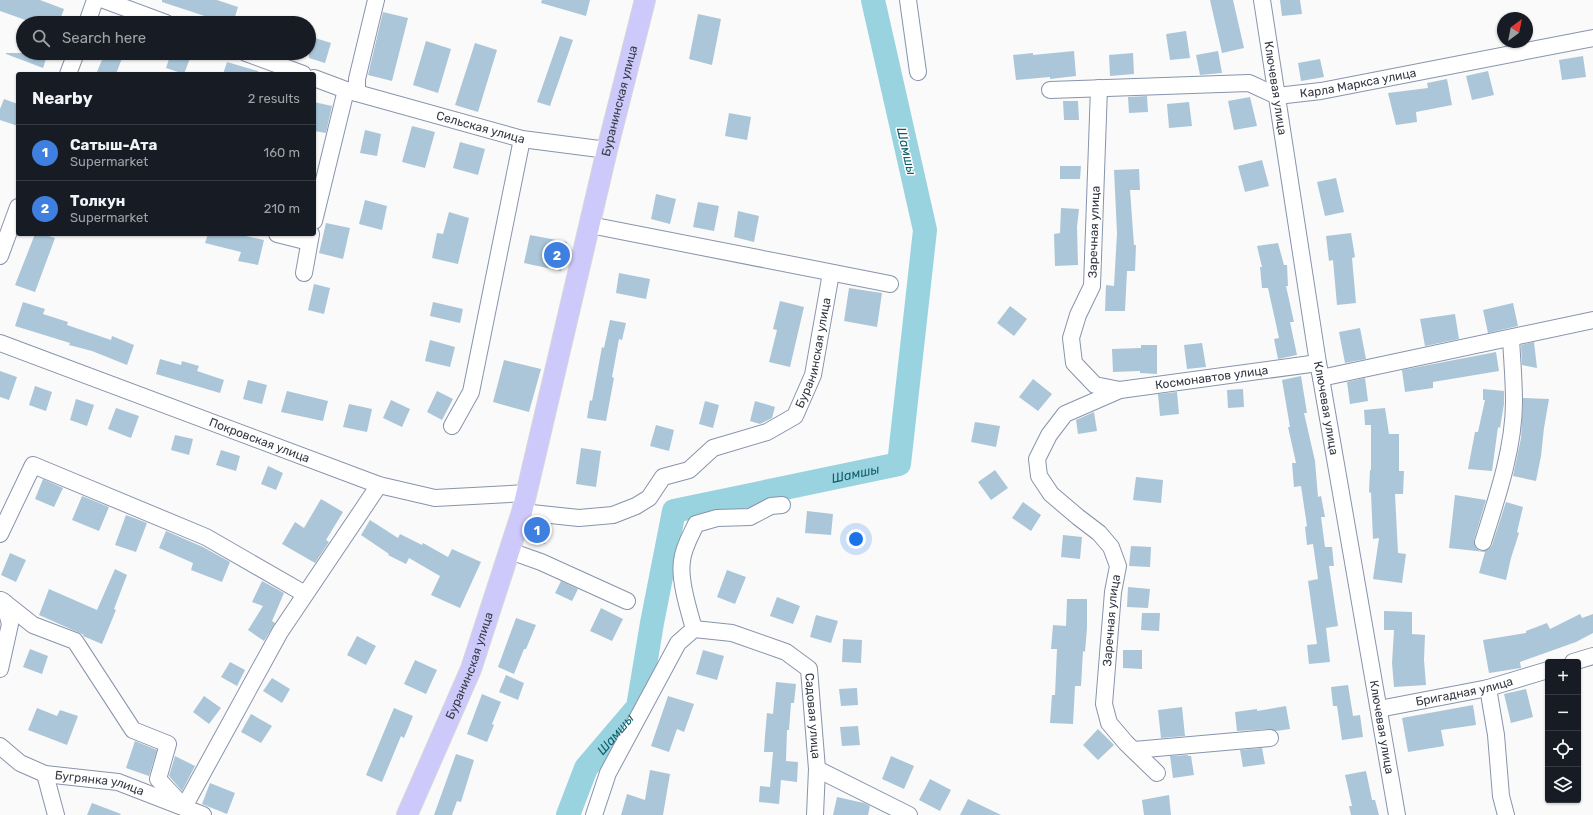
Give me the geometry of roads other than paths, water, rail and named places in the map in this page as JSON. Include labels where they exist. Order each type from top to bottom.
[{"type":"main road","name":"Буранинская улица","points":[[407,815],[471,669],[522,512],[607,150],[645,0]]},
{"type":"street","points":[[89,16],[95,0]]},
{"type":"street","points":[[104,0],[147,16]]},
{"type":"street","points":[[316,214],[357,79],[376,0]]},
{"type":"street","points":[[908,0],[918,72]]},
{"type":"street","name":"Ключевая улица","points":[[1262,0],[1320,370],[1397,815]]},
{"type":"street","name":"Карла Маркса улица","points":[[1277,96],[1321,91],[1593,38]]},
{"type":"street","points":[[69,72],[73,60]]},
{"type":"street","points":[[265,60],[298,72]]},
{"type":"street","name":"Сельская улица","points":[[316,79],[352,92],[522,139],[607,150]]},
{"type":"street","points":[[1050,90],[1249,83],[1277,96]]},
{"type":"street","name":"Заречная улица","points":[[1099,88],[1092,286],[1078,315],[1070,338],[1074,363],[1095,385],[1114,393]]},
{"type":"street","points":[[452,426],[471,392],[522,139]]},
{"type":"street","points":[[0,256],[16,213]]},
{"type":"street","points":[[590,225],[890,284]]},
{"type":"street","points":[[294,236],[310,238],[304,273]]},
{"type":"street","name":"Буранинская улица","points":[[522,512],[579,518],[613,515],[636,506],[649,498],[663,477],[689,470],[714,448],[767,432],[795,416],[812,375],[831,273]]},
{"type":"street","name":"Космонавтов улица","points":[[1114,393],[1320,370],[1511,338],[1593,320]]},
{"type":"street","points":[[1483,542],[1498,496],[1509,452],[1514,403],[1511,338]]},
{"type":"street","name":"Покровская улица","points":[[0,343],[379,485],[434,498],[527,493]]},
{"type":"street","name":"Заречная улица","points":[[1114,393],[1066,414],[1049,435],[1037,459],[1039,476],[1052,494],[1098,533],[1111,547],[1118,566],[1114,592],[1104,704],[1109,723],[1157,773]]},
{"type":"street","points":[[0,534],[33,465],[206,537],[305,594]]},
{"type":"street","points":[[2,601],[33,625],[75,641],[133,730],[168,744],[158,778],[192,812],[280,632],[379,485]]},
{"type":"street","points":[[594,815],[608,773],[626,738],[678,643],[694,629],[683,581],[682,561],[688,541],[696,524],[717,518],[750,517],[771,506],[782,505]]},
{"type":"street","points":[[510,551],[541,562],[627,601]]},
{"type":"street","points":[[0,670],[10,624],[2,601]]},
{"type":"street","name":"Садовая улица","points":[[694,629],[732,632],[786,652],[809,669],[817,769],[815,815]]},
{"type":"street","points":[[1581,660],[1593,656]]},
{"type":"street","name":"Бригадная улица","points":[[1379,709],[1488,688],[1545,671]]},
{"type":"street","points":[[1488,688],[1496,735],[1501,796],[1506,815]]},
{"type":"street","points":[[1134,750],[1270,738]]},
{"type":"street","name":"Бугрянка улица","points":[[0,746],[20,763],[45,774],[118,782],[192,812]]},
{"type":"street","points":[[817,769],[909,815]]},
{"type":"street","points":[[45,774],[56,815]]},
{"type":"waterway","name":"Шамшы","points":[[568,815],[586,768],[638,707],[652,623],[674,511],[899,464],[925,230],[873,0]]},
{"type":"place","name":"Толкун","points":[[557,255]]},
{"type":"place","name":"Сатыш-Ата","points":[[537,530]]}]
